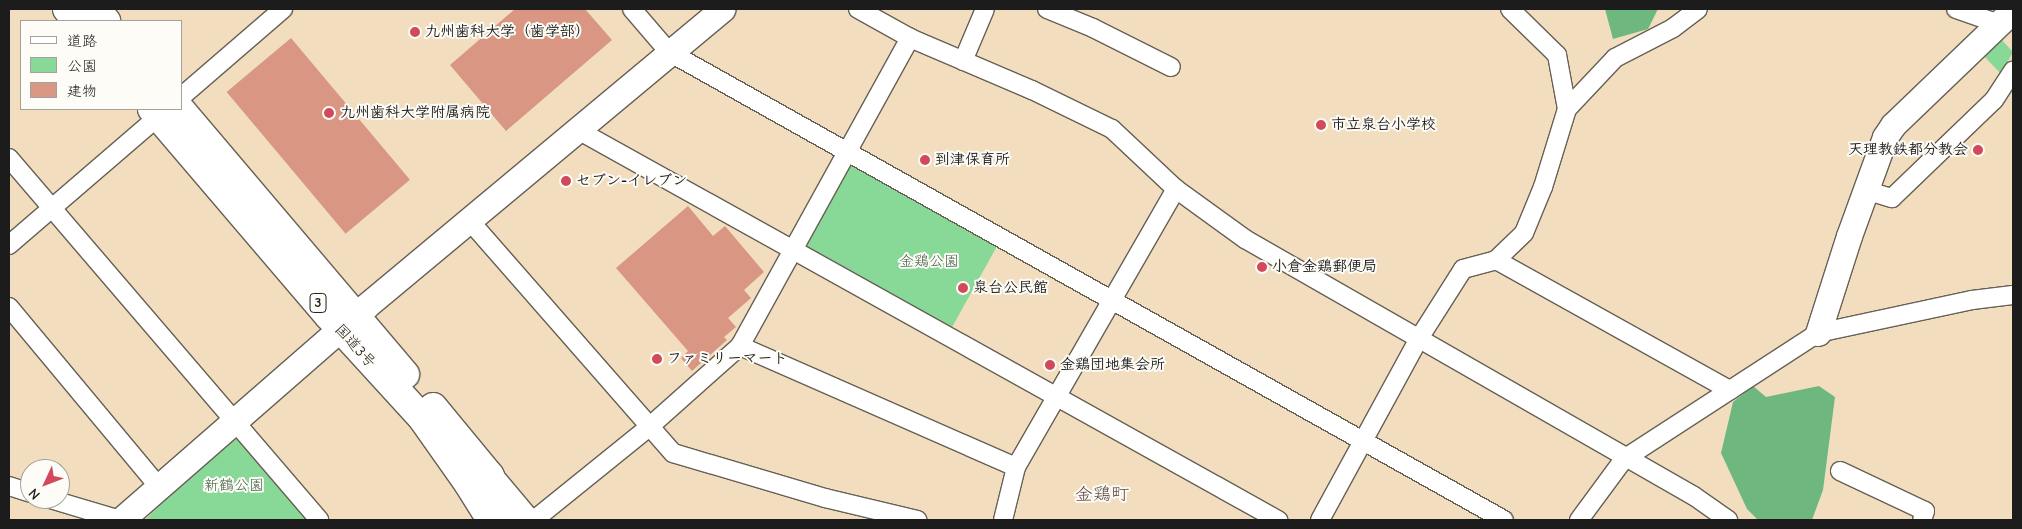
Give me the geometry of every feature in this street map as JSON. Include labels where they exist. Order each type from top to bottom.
[{"type":"highway","points":[[67,9],[77,20]]},
{"type":"highway","points":[[96,9],[105,20]]},
{"type":"highway","name":"国道3号","points":[[164,111],[349,323],[490,504],[507,520]]},
{"type":"street","points":[[182,96],[284,9]]},
{"type":"street","points":[[632,9],[669,52],[1504,520]]},
{"type":"street","points":[[70,505],[120,520],[576,129],[722,9]]},
{"type":"street","points":[[858,9],[910,38],[1112,129],[1176,189],[1245,239],[1624,459],[1694,496],[1728,520]]},
{"type":"street","points":[[963,61],[985,9]]},
{"type":"street","points":[[1047,9],[1093,28],[1171,67]]},
{"type":"street","points":[[1510,9],[1557,55],[1567,109]]},
{"type":"street","points":[[1320,520],[1418,340],[1463,269],[1496,260],[1524,233],[1543,187],[1567,109],[1616,58],[1673,28],[1698,9]]},
{"type":"street","points":[[1956,9],[2006,17]]},
{"type":"street","points":[[1818,333],[1865,190],[1885,137],[1893,125],[2006,17]]},
{"type":"street","points":[[534,520],[648,428],[740,346],[794,252],[910,38]]},
{"type":"street","points":[[1865,190],[1892,198],[1994,100],[2013,71]]},
{"type":"street","points":[[9,244],[164,111]]},
{"type":"street","points":[[576,129],[1278,520]]},
{"type":"street","points":[[9,158],[234,424],[319,520]]},
{"type":"street","points":[[1003,520],[1016,467],[1110,300],[1176,189]]},
{"type":"street","points":[[469,220],[648,428],[673,453],[825,498],[916,520]]},
{"type":"street","points":[[1496,260],[1730,390]]},
{"type":"street","points":[[1579,520],[1624,459],[1818,333],[1972,300],[2013,295]]},
{"type":"street","points":[[9,307],[158,486]]},
{"type":"street","points":[[740,346],[1016,467]]},
{"type":"street","points":[[1840,472],[1925,511],[1922,520]]},
{"type":"street","points":[[490,504],[527,520]]},
{"type":"green space","points":[[1605,9],[1658,9],[1648,29],[1613,39]]},
{"type":"green space","points":[[2000,38],[2013,52],[2001,74],[1982,54]]},
{"type":"green space","name":"金鶏公園","points":[[851,163],[998,244],[951,329],[804,248]]},
{"type":"green space","points":[[1753,386],[1766,397],[1819,386],[1835,397],[1823,490],[1812,520],[1758,520],[1747,509],[1721,453],[1733,402]]},
{"type":"green space","name":"新鶴公園","points":[[238,437],[308,520],[145,520],[164,501]]},
{"type":"building","points":[[515,9],[585,9],[612,40],[506,131],[450,65]]},
{"type":"building","points":[[291,38],[410,180],[346,234],[227,92]]},
{"type":"building","points":[[688,206],[713,236],[725,226],[764,272],[744,290],[751,298],[728,318],[736,327],[724,337],[727,340],[692,371],[681,358],[688,351],[616,268]]},
{"type":"place","name":"九州歯科大学（歯学部）","points":[[415,32]]},
{"type":"place","name":"九州歯科大学附属病院","points":[[329,113]]},
{"type":"place","name":"市立泉台小学校","points":[[1321,125]]},
{"type":"place","name":"天理教鉄都分教会","points":[[1978,150]]},
{"type":"place","name":"到津保育所","points":[[925,160]]},
{"type":"place","name":"セブン-イレブン","points":[[566,181]]},
{"type":"place","name":"小倉金鶏郵便局","points":[[1262,267]]},
{"type":"place","name":"泉台公民館","points":[[963,288]]},
{"type":"place","name":"ファミリーマート","points":[[657,359]]},
{"type":"place","name":"金鶏団地集会所","points":[[1050,365]]},
{"type":"district","name":"金鶏町","points":[[1102,495]]}]
